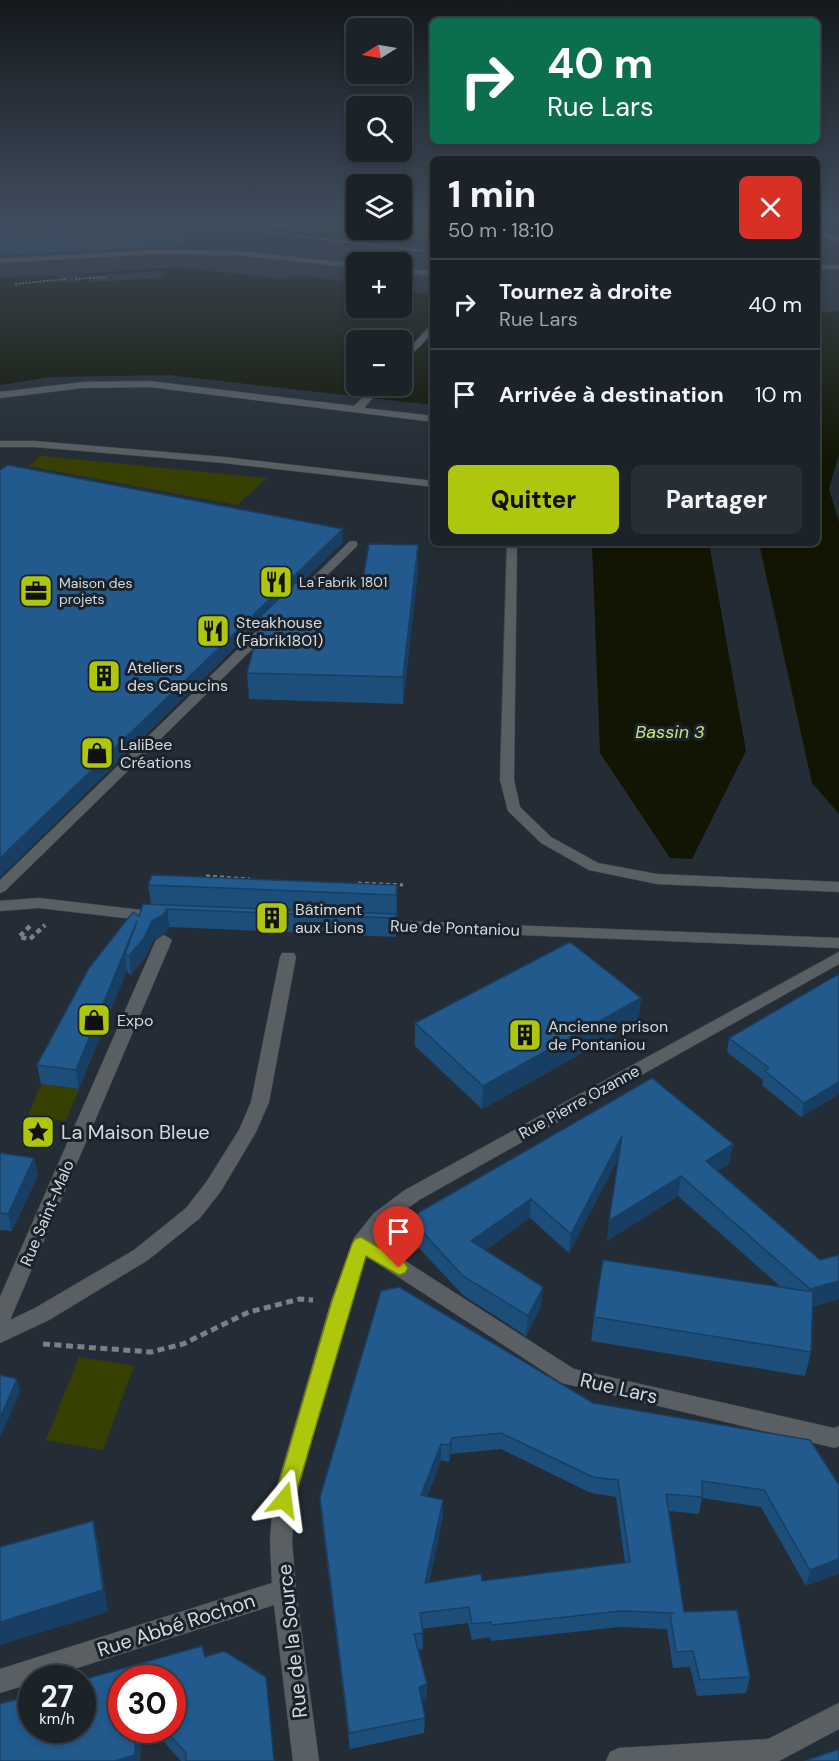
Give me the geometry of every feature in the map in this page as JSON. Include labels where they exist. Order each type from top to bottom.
[{"type":"street","points":[[412,350],[430,331]]},
{"type":"street","points":[[0,395],[83,385],[149,384],[430,418]]},
{"type":"street","points":[[358,408],[369,396]]},
{"type":"street","points":[[0,444],[35,444],[224,460],[430,484]]},
{"type":"street","points":[[0,888],[353,544]]},
{"type":"street","points":[[512,546],[507,780],[513,808],[546,840],[594,867],[657,879],[839,887]]},
{"type":"street","points":[[16,872],[32,875]]},
{"type":"street","points":[[0,906],[39,903],[121,914],[168,916]]},
{"type":"street","name":"Rue de Pontaniou","points":[[366,924],[839,943]]},
{"type":"street","name":"Rue Saint-Malo","points":[[0,1320],[164,940]]},
{"type":"street","points":[[0,1334],[42,1314],[141,1255],[193,1213],[207,1195],[247,1132],[260,1102],[288,957]]},
{"type":"street","name":"Rue Pierre Ozanne","points":[[361,1244],[381,1218],[412,1195],[839,957]]},
{"type":"street","name":"Rue de la Source","points":[[306,1761],[284,1591],[281,1541],[284,1500],[341,1301],[361,1244]]},
{"type":"street","name":"Rue Lars","points":[[361,1244],[568,1377],[838,1439]]},
{"type":"street","name":"Rue Abbé Rochon","points":[[0,1681],[284,1591]]},
{"type":"street","points":[[619,1761],[770,1752],[839,1715]]},
{"type":"path","points":[[206,876],[250,879]]},
{"type":"path","points":[[358,883],[403,885]]},
{"type":"path","points":[[35,1343],[151,1352],[183,1344],[249,1312],[300,1299],[341,1301]]},
{"type":"green space","points":[[41,456],[267,478],[237,505],[28,466]]},
{"type":"green space","points":[[41,1084],[79,1089],[66,1121],[28,1116]]},
{"type":"green space","points":[[79,1357],[134,1366],[103,1450],[46,1440]]},
{"type":"water","points":[[0,299],[346,299],[346,318],[412,318],[412,299],[430,299],[430,405],[354,396],[412,396],[412,330],[346,330],[346,395],[168,375],[51,377],[0,385]]},
{"type":"water","points":[[839,311],[839,454],[829,489],[839,522],[839,814],[812,783],[760,546],[820,546],[820,313]]},
{"type":"water","name":"Bassin 3","points":[[592,546],[710,546],[746,751],[692,859],[670,858],[600,753]]},
{"type":"building","name":"Ateliers des Capucins","points":[[8,465],[343,529],[0,858],[0,470]]},
{"type":"building","points":[[369,544],[418,545],[403,677],[247,673],[262,615],[295,583],[362,585]]},
{"type":"building","points":[[152,875],[397,885],[396,895],[148,885]]},
{"type":"building","points":[[143,904],[396,914],[395,918],[167,909],[163,915],[152,921],[144,938],[129,956],[125,954],[137,921],[76,1070],[37,1065],[89,968],[133,912],[139,916]]},
{"type":"building","name":"Ancienne prison de Pontaniou","points":[[570,942],[641,998],[483,1086],[415,1023]]},
{"type":"building","points":[[839,974],[839,1082],[804,1103],[765,1071],[769,1068],[729,1038]]},
{"type":"building","points":[[652,1078],[733,1144],[706,1161],[820,1260],[839,1255],[839,1281],[810,1289],[681,1176],[609,1221],[622,1136],[571,1234],[531,1199],[471,1241],[543,1287],[528,1316],[463,1276],[417,1226],[418,1213]]},
{"type":"building","points":[[0,1153],[34,1158],[8,1214],[0,1213]]},
{"type":"building","points":[[603,1260],[813,1292],[811,1352],[594,1317]]},
{"type":"building","points":[[399,1287],[593,1403],[810,1440],[839,1485],[839,1559],[810,1570],[764,1490],[702,1481],[702,1497],[666,1494],[684,1612],[737,1610],[750,1677],[700,1680],[693,1651],[676,1652],[670,1613],[675,1613],[621,1611],[492,1625],[491,1622],[472,1624],[469,1607],[420,1613],[423,1633],[414,1634],[427,1684],[419,1687],[425,1718],[349,1733],[320,1497],[381,1291]],"holes":[[[501,1433],[593,1477],[618,1480],[630,1562],[482,1581],[481,1574],[425,1583],[443,1500],[421,1495],[441,1444],[450,1445],[452,1438]]]},
{"type":"building","points":[[0,1375],[17,1379],[0,1418]]},
{"type":"building","points":[[93,1521],[103,1590],[0,1622],[0,1547]]},
{"type":"building","points":[[202,1646],[205,1657],[224,1651],[266,1677],[274,1761],[186,1761],[186,1753],[177,1743],[186,1743],[186,1665],[135,1665]]},
{"type":"building","points":[[108,1673],[108,1743],[135,1743],[135,1755],[115,1761],[0,1761],[0,1704],[18,1699],[18,1743],[96,1743],[96,1676]]},
{"type":"building","points":[[839,1749],[839,1761],[805,1761]]},
{"type":"place","name":"La Fabrik 1801","points":[[276,582]]},
{"type":"place","name":"Maison des projets","points":[[36,591]]},
{"type":"place","name":"Steakhouse (Fabrik1801)","points":[[213,631]]},
{"type":"place","name":"Ateliers des Capucins","points":[[104,676]]},
{"type":"place","name":"LaliBee Créations","points":[[97,753]]},
{"type":"place","name":"Bâtiment aux Lions","points":[[272,918]]},
{"type":"place","name":"Expo","points":[[94,1020]]},
{"type":"place","name":"Ancienne prison de Pontaniou","points":[[525,1035]]},
{"type":"place","name":"La Maison Bleue","points":[[38,1132]]},
{"type":"route","points":[[284,1500],[341,1301],[361,1244],[399,1268]]}]
